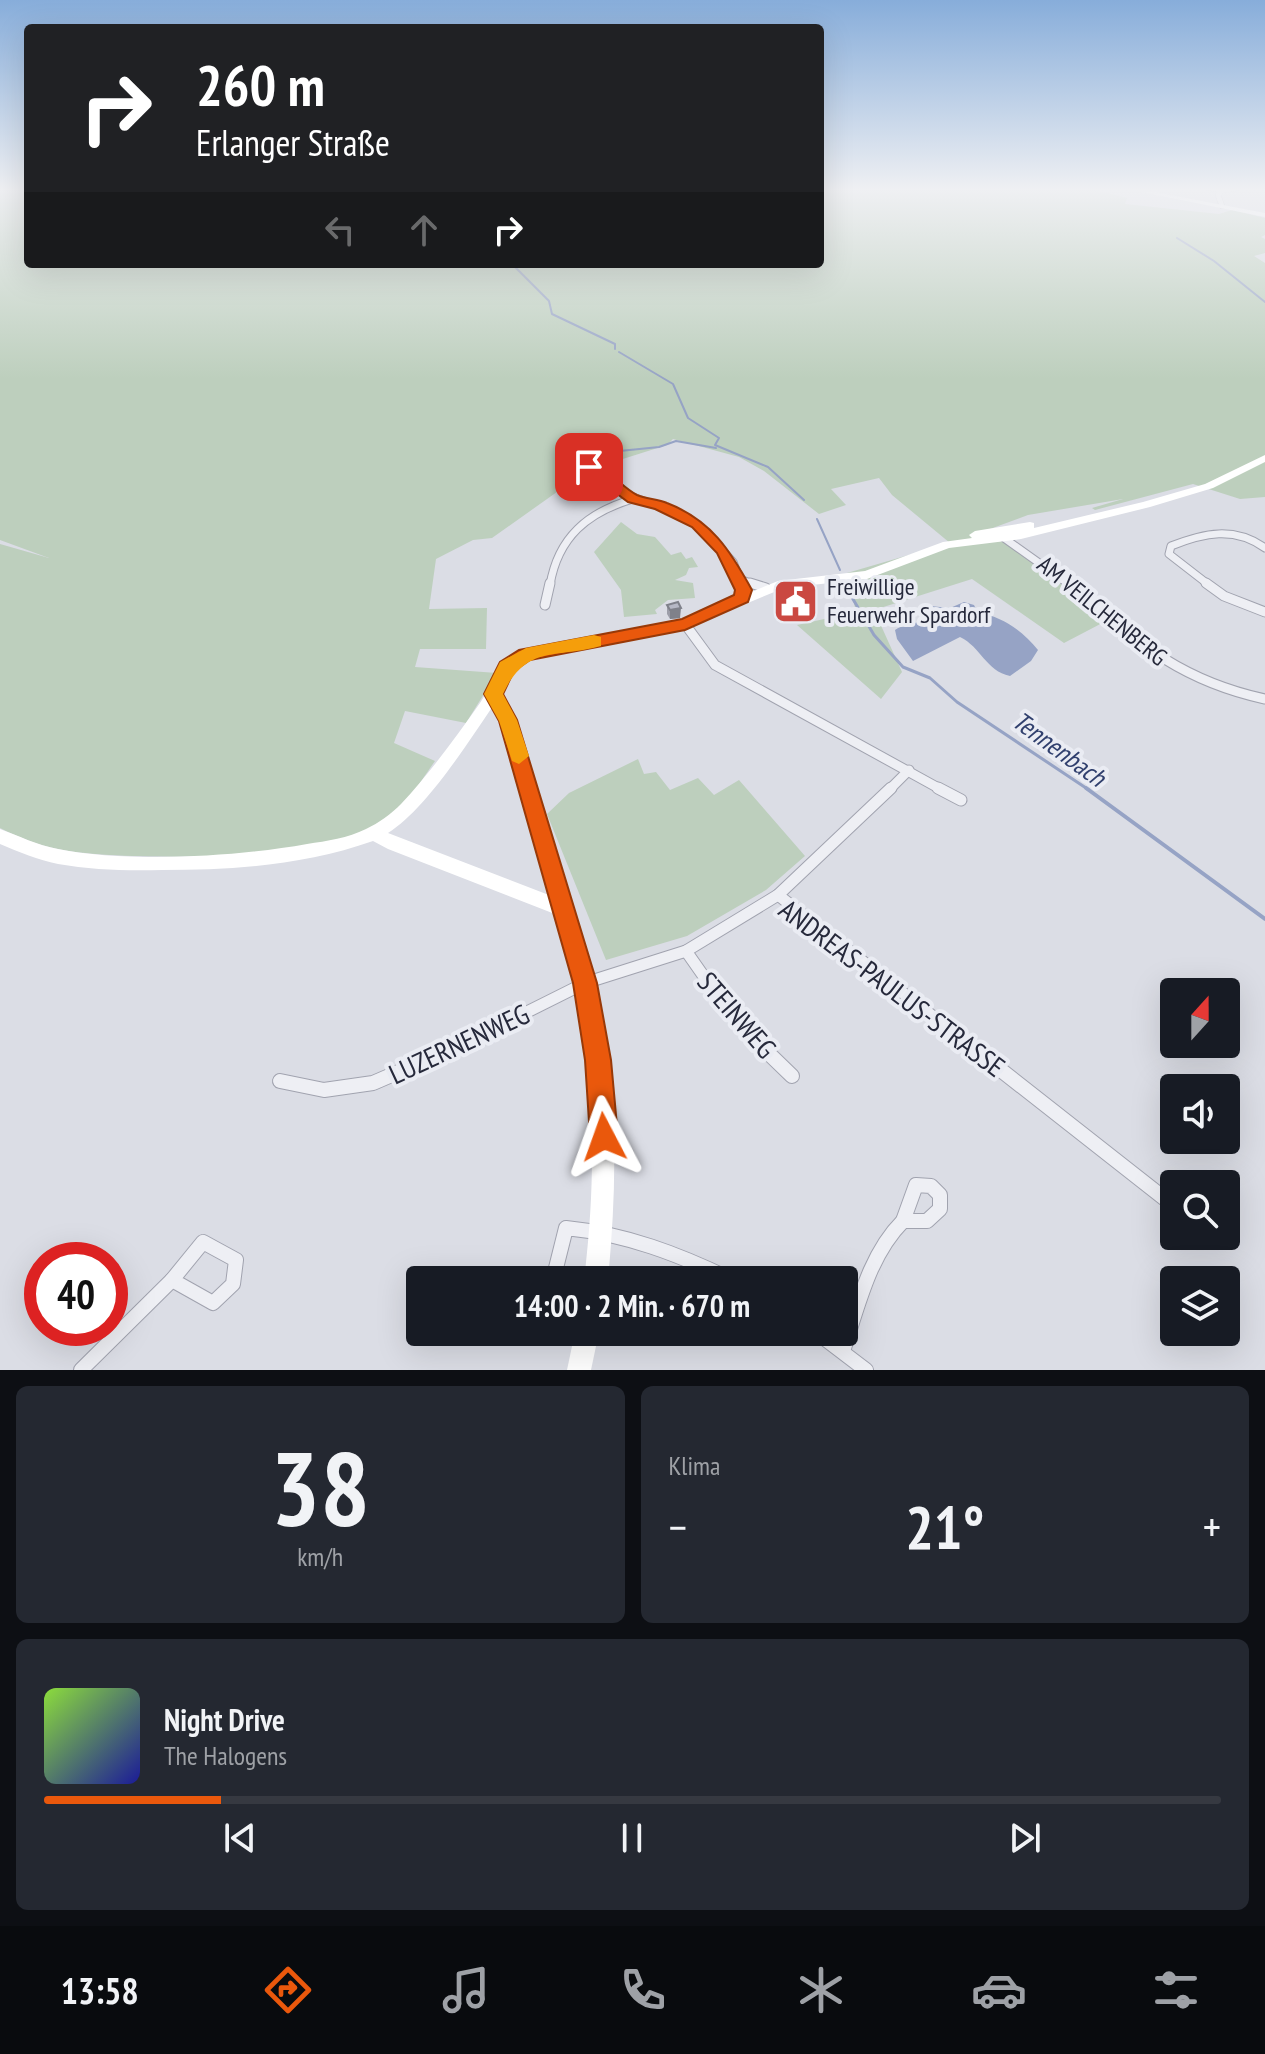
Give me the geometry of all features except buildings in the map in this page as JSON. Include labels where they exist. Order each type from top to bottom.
[{"type":"main road","points":[[0,836],[38,852],[96,860],[207,860],[324,851],[375,834],[393,823],[493,694],[507,667],[525,654],[685,624],[766,588],[867,575],[1005,531],[1062,523],[1146,505],[1209,486],[1265,458]]},
{"type":"main road","points":[[1005,531],[1021,535],[1062,523]]},
{"type":"main road","points":[[493,694],[508,720],[585,983],[603,1106],[605,1168],[598,1266]]},
{"type":"main road","points":[[375,834],[566,910]]},
{"type":"main road","points":[[579,1370],[584,1346]]},
{"type":"street","points":[[589,467],[633,499],[661,505],[697,524],[723,551],[742,580],[742,598]]},
{"type":"street","points":[[545,605],[555,561],[571,534],[601,510],[633,499]]},
{"type":"street","points":[[1265,548],[1253,538],[1232,530],[1181,542],[1171,546],[1169,554],[1224,596],[1265,612]]},
{"type":"street","name":"AM VEILCHENBERG","points":[[1005,531],[1167,665],[1217,689],[1265,699]]},
{"type":"street","name":"AM VEILCHENBERG","points":[[1021,535],[1029,552]]},
{"type":"street","points":[[742,580],[766,588]]},
{"type":"street","points":[[685,624],[715,665],[961,800]]},
{"type":"street","points":[[778,895],[909,770]]},
{"type":"street","name":"ANDREAS-PAULUS-STRASSE","points":[[585,983],[686,951],[778,895],[1160,1195]]},
{"type":"street","name":"STEINWEG","points":[[686,951],[702,977],[754,1042],[792,1076]]},
{"type":"street","name":"LUZERNENWEG","points":[[280,1081],[324,1090],[373,1083],[419,1066],[585,983]]},
{"type":"street","points":[[843,1351],[868,1276],[890,1234],[903,1221]]},
{"type":"street","points":[[556,1266],[566,1228],[602,1231],[686,1257],[704,1266]]},
{"type":"street","points":[[81,1370],[172,1280]]},
{"type":"street","points":[[836,1346],[866,1370]]},
{"type":"green space","points":[[0,252],[24,252],[24,268],[824,268],[824,252],[1265,252],[1254,256],[1265,263],[1265,497],[1240,499],[1193,484],[1095,510],[1092,508],[1123,499],[1028,515],[990,529],[1108,620],[1064,643],[972,579],[874,610],[902,672],[881,699],[797,625],[856,612],[847,573],[950,543],[892,495],[879,478],[831,489],[846,505],[819,514],[764,471],[739,457],[673,439],[667,445],[588,470],[492,538],[473,540],[436,559],[429,609],[487,608],[486,649],[420,649],[415,667],[497,673],[466,723],[405,711],[394,743],[435,761],[390,820],[371,834],[346,843],[220,856],[128,856],[55,848],[0,828],[0,544],[49,558],[0,540]]},
{"type":"green space","points":[[621,522],[637,534],[655,537],[671,555],[681,552],[686,559],[692,557],[698,567],[689,568],[686,575],[675,580],[693,583],[695,598],[668,600],[655,610],[657,614],[624,617],[621,590],[594,552]]},
{"type":"green space","points":[[638,759],[644,774],[656,772],[670,790],[698,778],[714,795],[739,780],[805,856],[766,890],[687,936],[606,960],[547,814],[569,793]]},
{"type":"water","points":[[964,602],[974,605],[978,613],[1004,621],[1026,637],[1038,650],[1031,661],[1010,676],[995,669],[960,637],[913,661],[897,639],[895,630],[921,621],[930,606],[950,608]]},
{"type":"waterway","points":[[1199,252],[1265,302]]},
{"type":"waterway","name":"Tennenbach","points":[[516,268],[549,301],[552,314],[615,344],[615,349]]},
{"type":"waterway","name":"Tennenbach","points":[[619,352],[673,384],[688,418],[719,438],[715,445],[768,467],[804,500]]},
{"type":"waterway","points":[[588,461],[610,452],[659,447],[676,441],[716,448]]},
{"type":"waterway","name":"Tennenbach","points":[[817,519],[840,570]]},
{"type":"waterway","name":"Tennenbach","points":[[850,594],[874,635],[903,667],[930,678],[957,702],[1086,788]]},
{"type":"waterway","name":"Tennenbach","points":[[1086,788],[1265,919]]},
{"type":"slow traffic","points":[[519,756],[508,720],[493,694],[507,667],[519,657],[532,652],[594,642]]},
{"type":"place","name":"Freiwillige Feuerwehr Spardorf","points":[[796,601]]},
{"type":"route","points":[[589,467],[633,499],[661,505],[697,524],[723,551],[742,580],[744,590],[742,598],[685,624],[525,654],[507,667],[493,694],[508,720],[585,983],[598,1060],[604,1137]]}]
